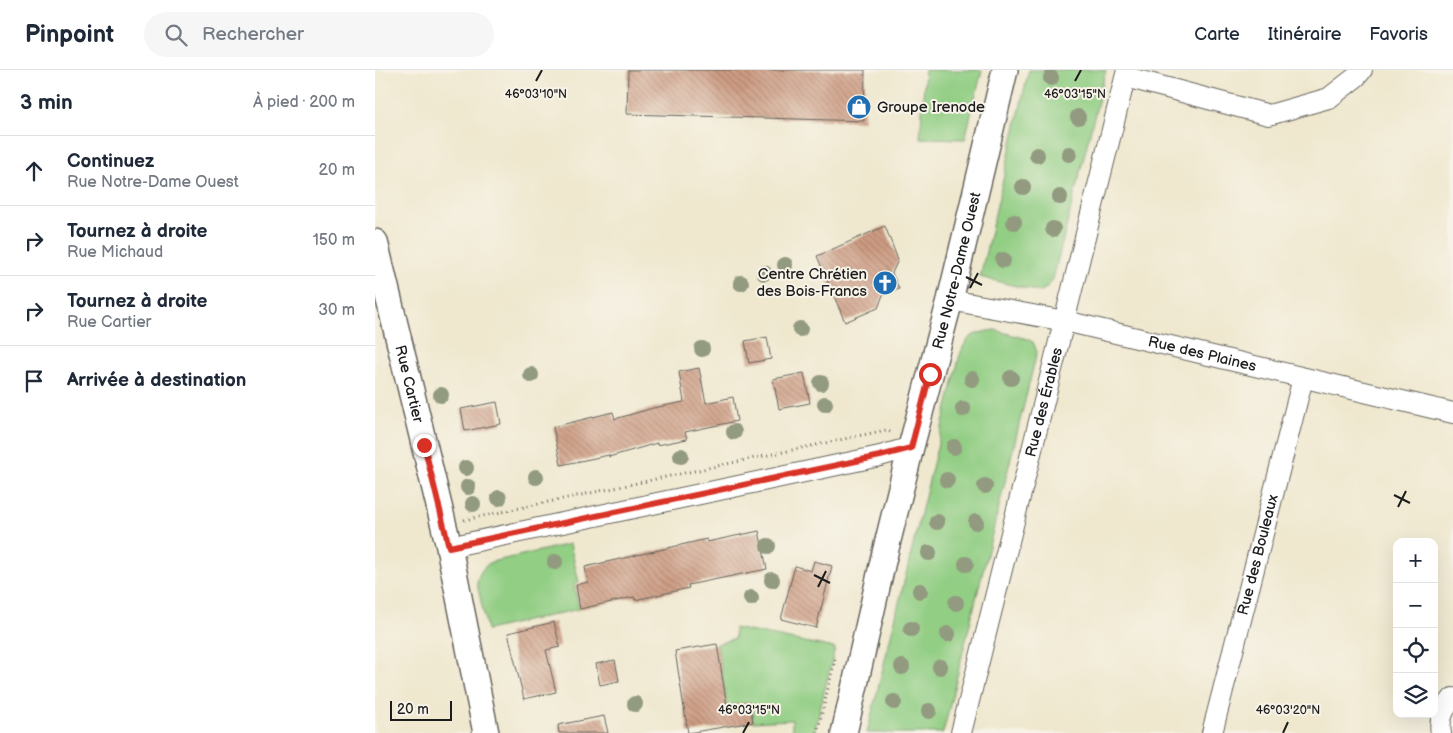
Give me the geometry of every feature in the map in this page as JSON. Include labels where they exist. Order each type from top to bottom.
[{"type":"street","name":"Rue Notre-Dame Ouest","points":[[844,733],[911,448],[950,300],[1005,70]]},
{"type":"street","points":[[1127,74],[1269,115],[1329,98],[1362,70]]},
{"type":"street","name":"Rue des Érables","points":[[961,733],[1127,74]]},
{"type":"street","name":"Rue Cartier","points":[[375,242],[449,547],[486,733]]},
{"type":"street","name":"Rue des Plaines","points":[[950,300],[1065,322],[1453,413]]},
{"type":"street","name":"Rue des Bouleaux","points":[[1212,733],[1303,378]]},
{"type":"street","points":[[449,547],[911,448]]},
{"type":"street","points":[[1441,733],[1441,716],[1453,698]]},
{"type":"green space","points":[[925,70],[982,70],[965,139],[920,138]]},
{"type":"green space","points":[[1029,70],[1106,70],[1053,279],[1040,292],[980,277]]},
{"type":"green space","points":[[995,330],[1033,342],[1037,352],[943,733],[867,733],[959,358],[967,340],[975,334]]},
{"type":"green space","points":[[570,544],[579,582],[574,584],[579,609],[487,630],[477,583],[480,574],[486,566],[491,562]]},
{"type":"green space","points":[[734,628],[835,648],[814,733],[792,733],[792,720],[753,722],[750,702],[727,706],[717,644],[735,638]]},
{"type":"building","points":[[628,70],[865,70],[864,121],[627,114]]},
{"type":"building","points":[[885,226],[898,260],[892,273],[899,289],[883,295],[878,308],[845,322],[817,256]]},
{"type":"building","points":[[767,337],[771,359],[749,363],[745,341]]},
{"type":"building","points":[[699,368],[706,403],[733,397],[737,421],[685,432],[687,439],[657,445],[657,443],[609,457],[609,455],[561,465],[553,427],[613,412],[615,419],[653,408],[684,402],[679,372]]},
{"type":"building","points":[[804,373],[810,403],[779,409],[773,379]]},
{"type":"building","points":[[497,402],[501,424],[465,431],[461,409]]},
{"type":"building","points":[[759,531],[767,569],[688,585],[689,588],[635,600],[634,597],[580,609],[576,585],[588,582],[585,567],[707,539],[707,542]]},
{"type":"building","points":[[814,561],[832,566],[816,628],[781,619],[795,566],[811,571]]},
{"type":"building","points":[[554,622],[560,647],[546,650],[556,692],[524,699],[508,633]]},
{"type":"building","points":[[717,644],[727,706],[750,702],[753,722],[688,733],[675,651]]},
{"type":"building","points":[[615,660],[619,681],[600,685],[596,664]]},
{"type":"building","points":[[604,716],[608,733],[559,733],[558,725]]},
{"type":"place","name":"Groupe Irenode","points":[[859,107]]},
{"type":"place","name":"Centre Chrétien des Bois-Francs","points":[[885,283]]},
{"type":"route","points":[[424,445],[449,547],[911,448],[930,374]]}]
